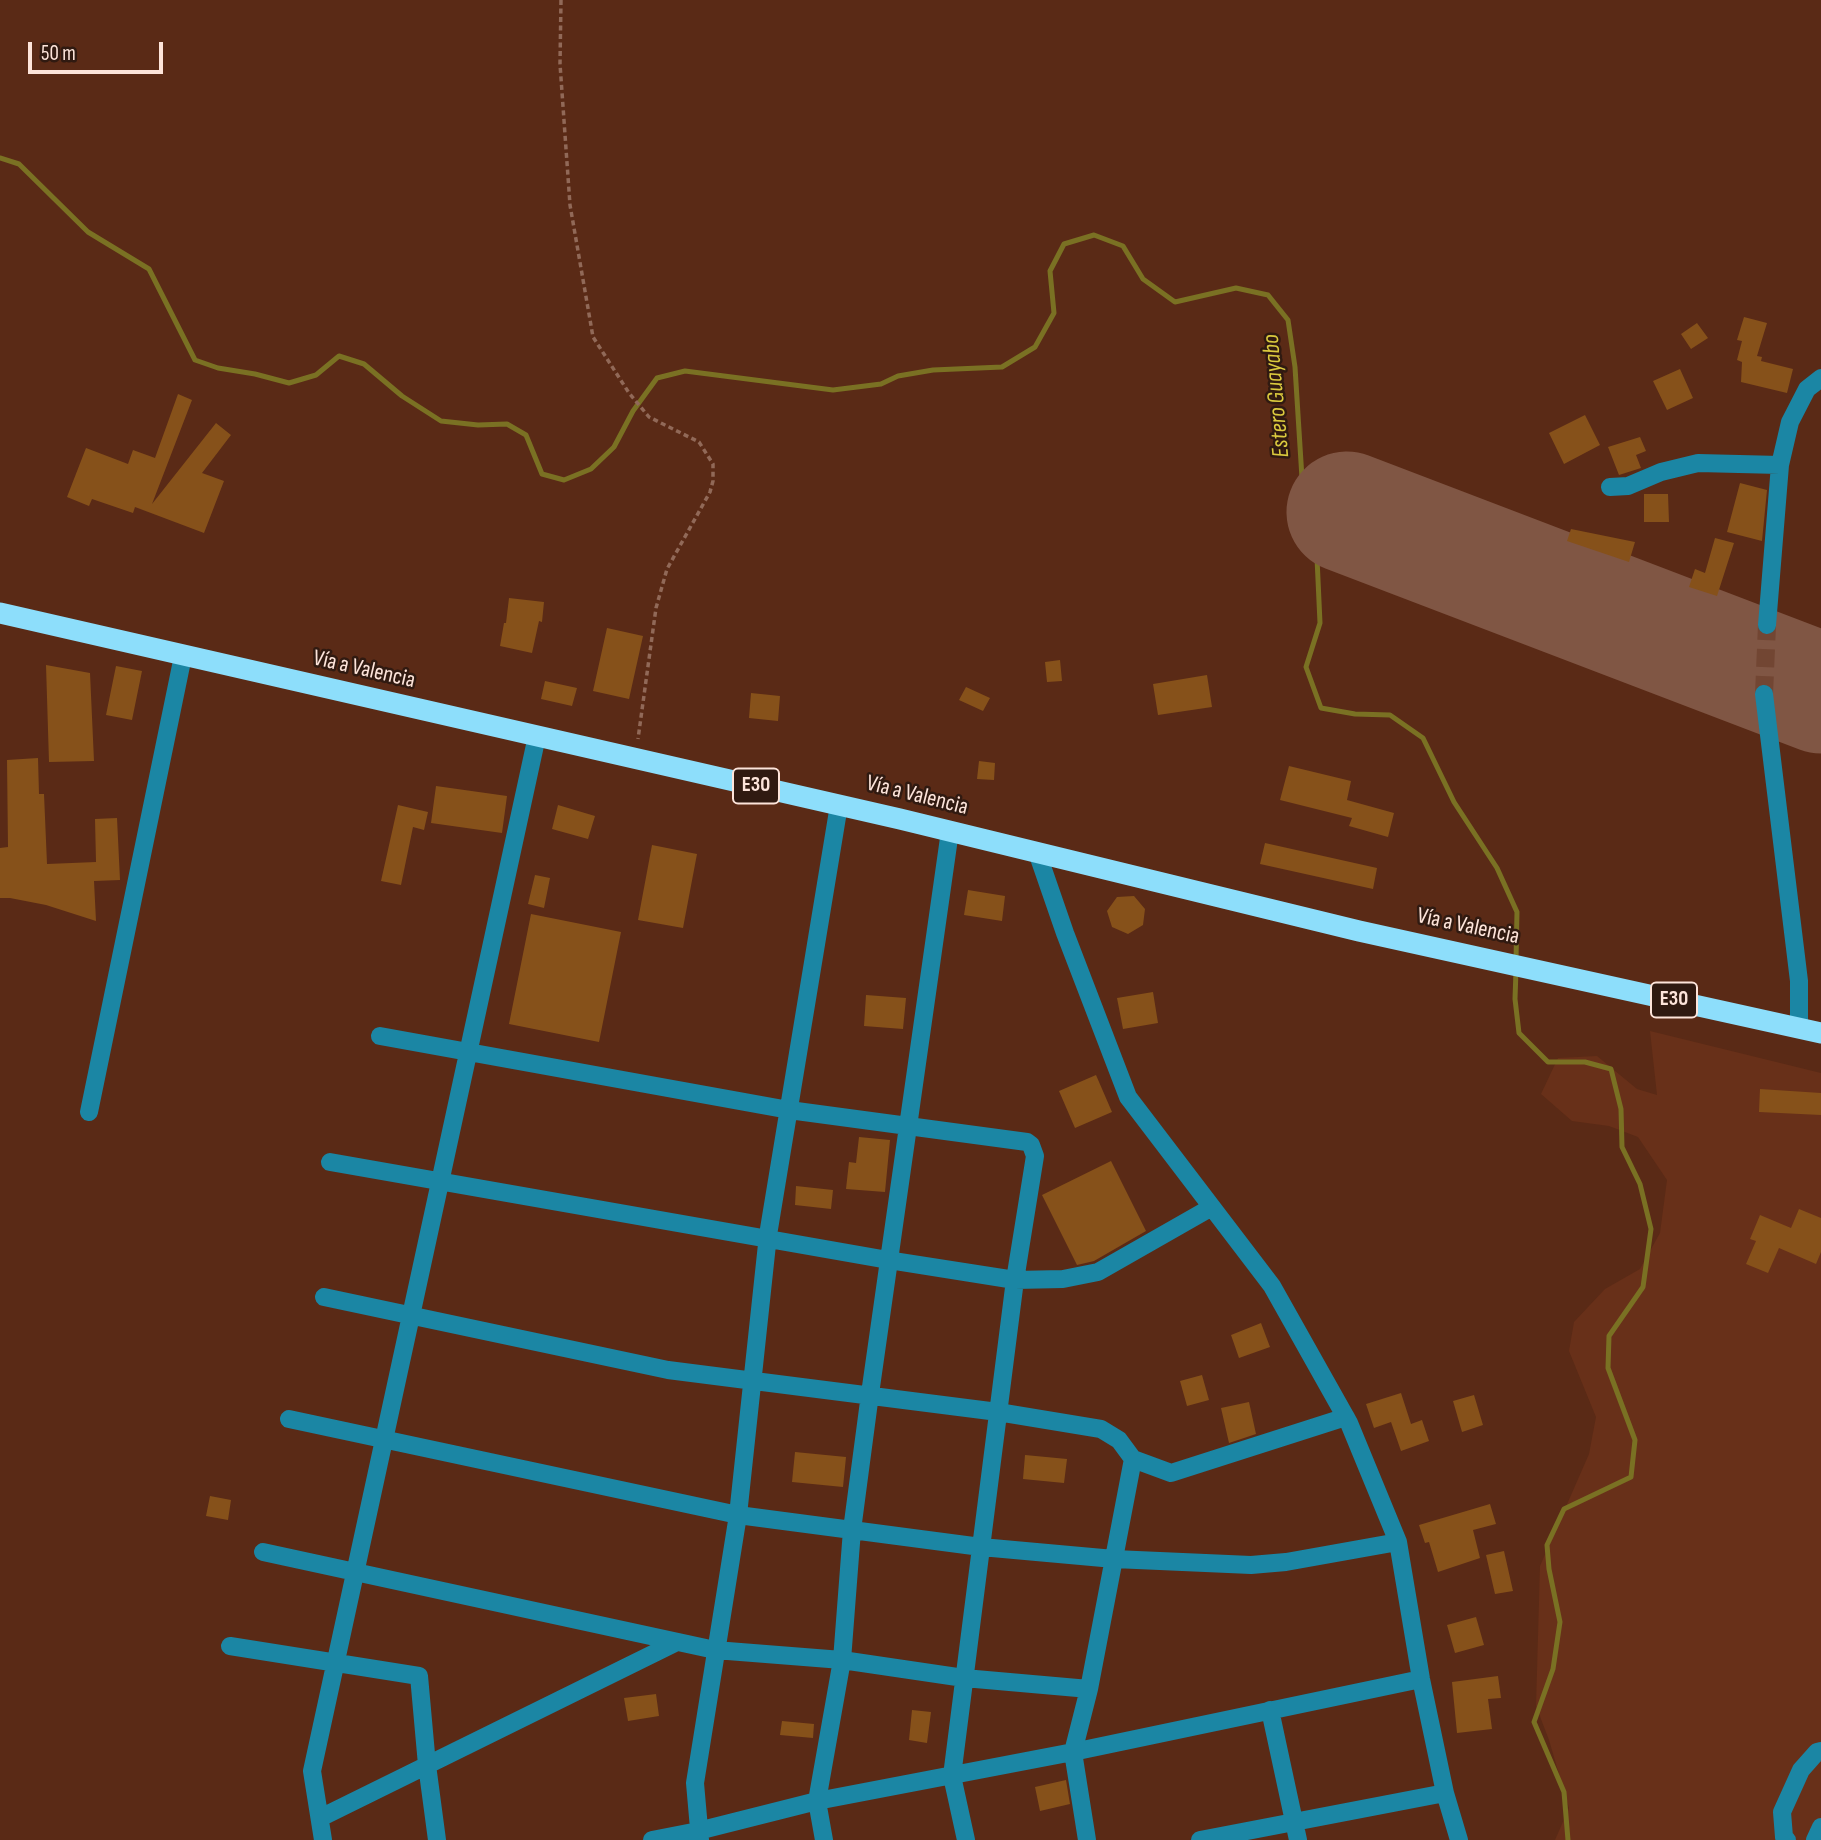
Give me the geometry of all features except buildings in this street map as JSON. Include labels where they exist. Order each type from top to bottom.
[{"type":"highway","name":"Vía a Valencia","points":[[0,613],[839,805],[1359,931],[1821,1033]]},
{"type":"street","points":[[1767,625],[1780,465],[1790,422],[1807,389],[1821,378]]},
{"type":"street","points":[[1609,487],[1628,486],[1661,472],[1698,463],[1780,465]]},
{"type":"street","points":[[89,1112],[183,656]]},
{"type":"street","points":[[1764,694],[1799,981],[1798,1028]]},
{"type":"street","points":[[323,1840],[312,1771],[537,736]]},
{"type":"street","points":[[699,1836],[695,1783],[738,1515],[768,1240],[839,805]]},
{"type":"street","points":[[824,1840],[817,1801],[842,1660],[852,1530],[950,831]]},
{"type":"street","points":[[1037,852],[1128,1097],[1272,1286],[1346,1417],[1398,1542],[1421,1679],[1445,1793],[1459,1840]]},
{"type":"street","points":[[380,1036],[789,1110],[1027,1142],[1031,1145],[1034,1161],[1015,1280],[952,1776],[966,1840]]},
{"type":"street","points":[[330,1163],[888,1261],[1015,1280],[1063,1279],[1098,1272],[1212,1207]]},
{"type":"street","points":[[324,1297],[668,1370],[870,1394],[1101,1429],[1119,1440],[1133,1459],[1171,1473],[1346,1417]]},
{"type":"street","points":[[289,1419],[738,1515],[981,1547],[1114,1559],[1262,1564],[1398,1542]]},
{"type":"street","points":[[1087,1840],[1073,1752],[1089,1689],[1133,1459]]},
{"type":"street","points":[[263,1552],[715,1650],[842,1660],[964,1678],[1089,1689]]},
{"type":"street","points":[[320,1818],[677,1642]]},
{"type":"street","points":[[230,1646],[419,1676],[437,1840]]},
{"type":"street","points":[[652,1840],[699,1836],[817,1801],[1073,1752],[1421,1679]]},
{"type":"street","points":[[1270,1710],[1298,1840]]},
{"type":"street","points":[[1787,1840],[1784,1837],[1782,1812],[1801,1770],[1821,1751]]},
{"type":"street","points":[[1200,1840],[1445,1793]]},
{"type":"street","points":[[1815,1840],[1821,1827]]},
{"type":"path","points":[[561,0],[560,64],[570,205],[593,337],[629,393],[649,416],[699,442],[713,464],[713,481],[702,509],[667,569],[663,582],[649,648],[636,759]]},
{"type":"shaded area","points":[[1332,485],[1821,669],[1821,722],[1322,534]]},
{"type":"shaded area","points":[[1650,1031],[1821,1073],[1821,1840],[1555,1840],[1569,1808],[1536,1706],[1540,1566],[1589,1454],[1596,1417],[1569,1351],[1574,1322],[1605,1289],[1640,1269],[1660,1233],[1667,1180],[1638,1137],[1609,1126],[1572,1121],[1541,1094],[1558,1058],[1597,1056],[1637,1089],[1657,1095]]},
{"type":"waterway","name":"Estero Guayabo","points":[[0,158],[19,164],[88,232],[149,269],[195,360],[218,368],[289,383],[316,375],[339,356],[364,364],[402,396],[441,421],[478,425],[507,424],[526,435],[542,474],[564,480],[591,469],[614,447],[633,411],[657,378],[685,371],[833,390],[881,384],[898,376],[933,370],[1002,367],[1035,347],[1054,313],[1050,271],[1064,244],[1094,235],[1123,246],[1143,279],[1175,302],[1236,288],[1268,295],[1288,320],[1295,367],[1303,494],[1317,558],[1320,623],[1306,667],[1321,708],[1355,714],[1390,715],[1423,738],[1454,802],[1497,868],[1517,912],[1516,960]]},
{"type":"waterway","name":"Estero Guayabo","points":[[1516,970],[1515,999],[1519,1033],[1548,1062],[1585,1062],[1611,1069],[1621,1109],[1622,1147],[1640,1184],[1651,1229],[1643,1287],[1609,1336],[1608,1368],[1635,1440],[1631,1477],[1564,1509],[1547,1545],[1560,1622],[1553,1669],[1534,1722],[1564,1792],[1568,1840]]},
{"type":"runway","points":[[1347,512],[1821,693]]},
{"type":"tunnel","points":[[1764,694],[1767,625]]}]
